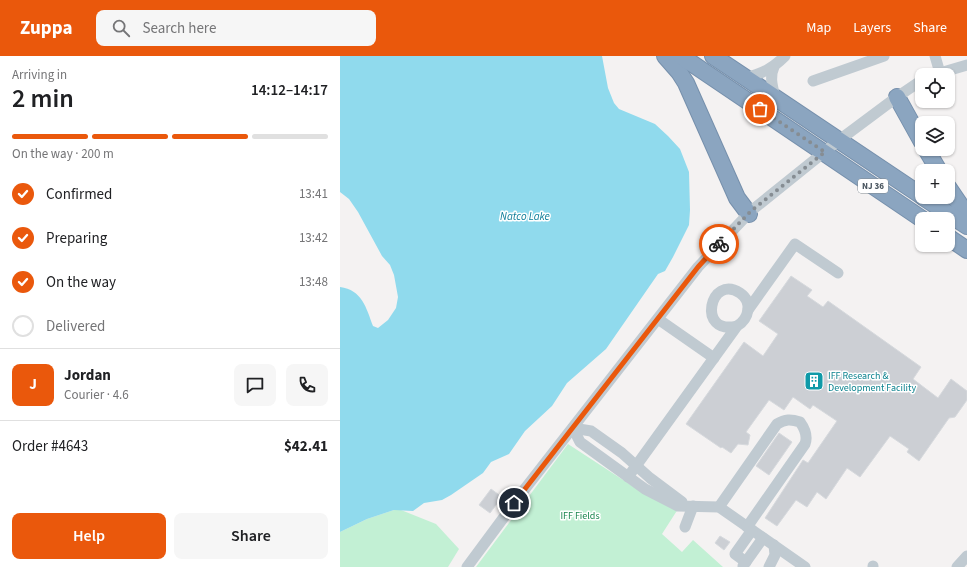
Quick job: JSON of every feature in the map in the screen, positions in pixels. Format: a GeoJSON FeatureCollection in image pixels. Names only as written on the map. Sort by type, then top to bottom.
{"type":"FeatureCollection","features":[{"type":"Feature","properties":{"kind":"highway"},"geometry":{"type":"LineString","coordinates":[[666,56],[686,83],[737,198],[748,214]]}},
{"type":"Feature","properties":{"kind":"highway","name":"NJ 36"},"geometry":{"type":"LineString","coordinates":[[681,56],[915,214]]}},
{"type":"Feature","properties":{"kind":"highway","name":"NJ 36"},"geometry":{"type":"LineString","coordinates":[[713,56],[915,192]]}},
{"type":"Feature","properties":{"kind":"highway"},"geometry":{"type":"LineString","coordinates":[[896,97],[915,130]]}},
{"type":"Feature","properties":{"kind":"highway"},"geometry":{"type":"LineString","coordinates":[[955,197],[967,215]]}},
{"type":"Feature","properties":{"kind":"highway","name":"NJ 36"},"geometry":{"type":"LineString","coordinates":[[933,204],[967,226]]}},
{"type":"Feature","properties":{"kind":"highway"},"geometry":{"type":"LineString","coordinates":[[955,242],[967,250]]}},
{"type":"Feature","properties":{"kind":"street"},"geometry":{"type":"LineString","coordinates":[[745,78],[763,73],[774,67],[785,56]]}},
{"type":"Feature","properties":{"kind":"street"},"geometry":{"type":"LineString","coordinates":[[813,81],[884,56]]}},
{"type":"Feature","properties":{"kind":"street"},"geometry":{"type":"LineString","coordinates":[[935,56],[936,68]]}},
{"type":"Feature","properties":{"kind":"street"},"geometry":{"type":"LineString","coordinates":[[955,69],[967,65]]}},
{"type":"Feature","properties":{"kind":"street"},"geometry":{"type":"LineString","coordinates":[[774,67],[772,70],[772,81],[775,98]]}},
{"type":"Feature","properties":{"kind":"street"},"geometry":{"type":"LineString","coordinates":[[467,567],[698,267],[748,214],[838,141],[896,97],[915,85]]}},
{"type":"Feature","properties":{"kind":"street"},"geometry":{"type":"LineString","coordinates":[[628,477],[737,326],[746,318],[748,310],[795,244],[838,273]]}},
{"type":"Feature","properties":{"kind":"street"},"geometry":{"type":"LineString","coordinates":[[737,326],[725,327],[715,320],[711,308],[715,297],[726,290],[738,292],[746,301],[748,310]]}},
{"type":"Feature","properties":{"kind":"street"},"geometry":{"type":"LineString","coordinates":[[658,319],[714,358]]}},
{"type":"Feature","properties":{"kind":"street"},"geometry":{"type":"LineString","coordinates":[[719,507],[777,424],[783,420],[789,419],[800,422],[806,432],[807,438],[805,444],[749,528],[735,554],[744,564],[763,538]]}},
{"type":"Feature","properties":{"kind":"street"},"geometry":{"type":"LineString","coordinates":[[573,428],[591,431],[622,453],[650,478],[689,506]]}},
{"type":"Feature","properties":{"kind":"street"},"geometry":{"type":"LineString","coordinates":[[573,428],[580,442],[645,489],[678,506],[719,507],[805,567]]}},
{"type":"Feature","properties":{"kind":"street"},"geometry":{"type":"LineString","coordinates":[[688,526],[689,506]]}},
{"type":"Feature","properties":{"kind":"street"},"geometry":{"type":"LineString","coordinates":[[769,567],[775,555],[774,545]]}},
{"type":"Feature","properties":{"kind":"street"},"geometry":{"type":"LineString","coordinates":[[957,567],[967,556]]}},
{"type":"Feature","properties":{"kind":"green space","name":"IFF Fields"},"geometry":{"type":"Polygon","coordinates":[[[568,444],[640,491],[678,509],[662,534],[682,552],[693,540],[723,567],[476,567],[568,444]]]}},
{"type":"Feature","properties":{"kind":"green space"},"geometry":{"type":"Polygon","coordinates":[[[394,510],[401,510],[436,524],[459,549],[448,567],[340,567],[340,532],[367,519],[394,510]]]}},
{"type":"Feature","properties":{"kind":"water","name":"Natco Lake"},"geometry":{"type":"Polygon","coordinates":[[[340,56],[602,56],[608,88],[614,103],[619,109],[655,124],[680,149],[689,172],[690,210],[689,225],[665,271],[658,274],[606,349],[567,383],[552,406],[525,431],[509,454],[491,462],[483,473],[442,500],[424,503],[413,511],[394,510],[367,519],[340,532],[340,287],[353,292],[362,300],[373,326],[378,328],[388,320],[396,308],[398,297],[394,275],[390,265],[382,256],[358,212],[349,199],[340,192],[340,56]]]}},
{"type":"Feature","properties":{"kind":"building","name":"IFF Research & Development Facility"},"geometry":{"type":"Polygon","coordinates":[[[791,276],[812,290],[807,296],[823,307],[828,301],[921,367],[913,379],[938,398],[951,379],[967,391],[967,400],[955,417],[949,418],[919,461],[907,452],[909,449],[890,436],[860,477],[847,468],[826,499],[817,492],[807,507],[796,500],[777,526],[765,518],[803,460],[808,463],[837,421],[813,405],[810,409],[793,397],[784,410],[769,400],[746,432],[750,435],[748,445],[738,444],[731,453],[722,447],[721,448],[686,424],[744,342],[763,356],[778,334],[759,321],[791,276]]]}},
{"type":"Feature","properties":{"kind":"building"},"geometry":{"type":"Polygon","coordinates":[[[779,433],[792,442],[769,475],[756,466],[779,433]]]}},
{"type":"Feature","properties":{"kind":"building"},"geometry":{"type":"Polygon","coordinates":[[[491,489],[502,497],[490,513],[479,505],[491,489]]]}},
{"type":"Feature","properties":{"kind":"building"},"geometry":{"type":"Polygon","coordinates":[[[720,536],[730,542],[724,550],[715,543],[720,536]]]}},
{"type":"Feature","properties":{"kind":"way so far"},"geometry":{"type":"LineString","coordinates":[[719,244],[751,211],[825,152],[760,109]]}},
{"type":"Feature","properties":{"kind":"place","name":"IFF Research & Development Facility"},"geometry":{"type":"Point","coordinates":[814,381]}},
{"type":"Feature","properties":{"kind":"route"},"geometry":{"type":"LineString","coordinates":[[514,503],[698,267],[719,244]]}}]}
